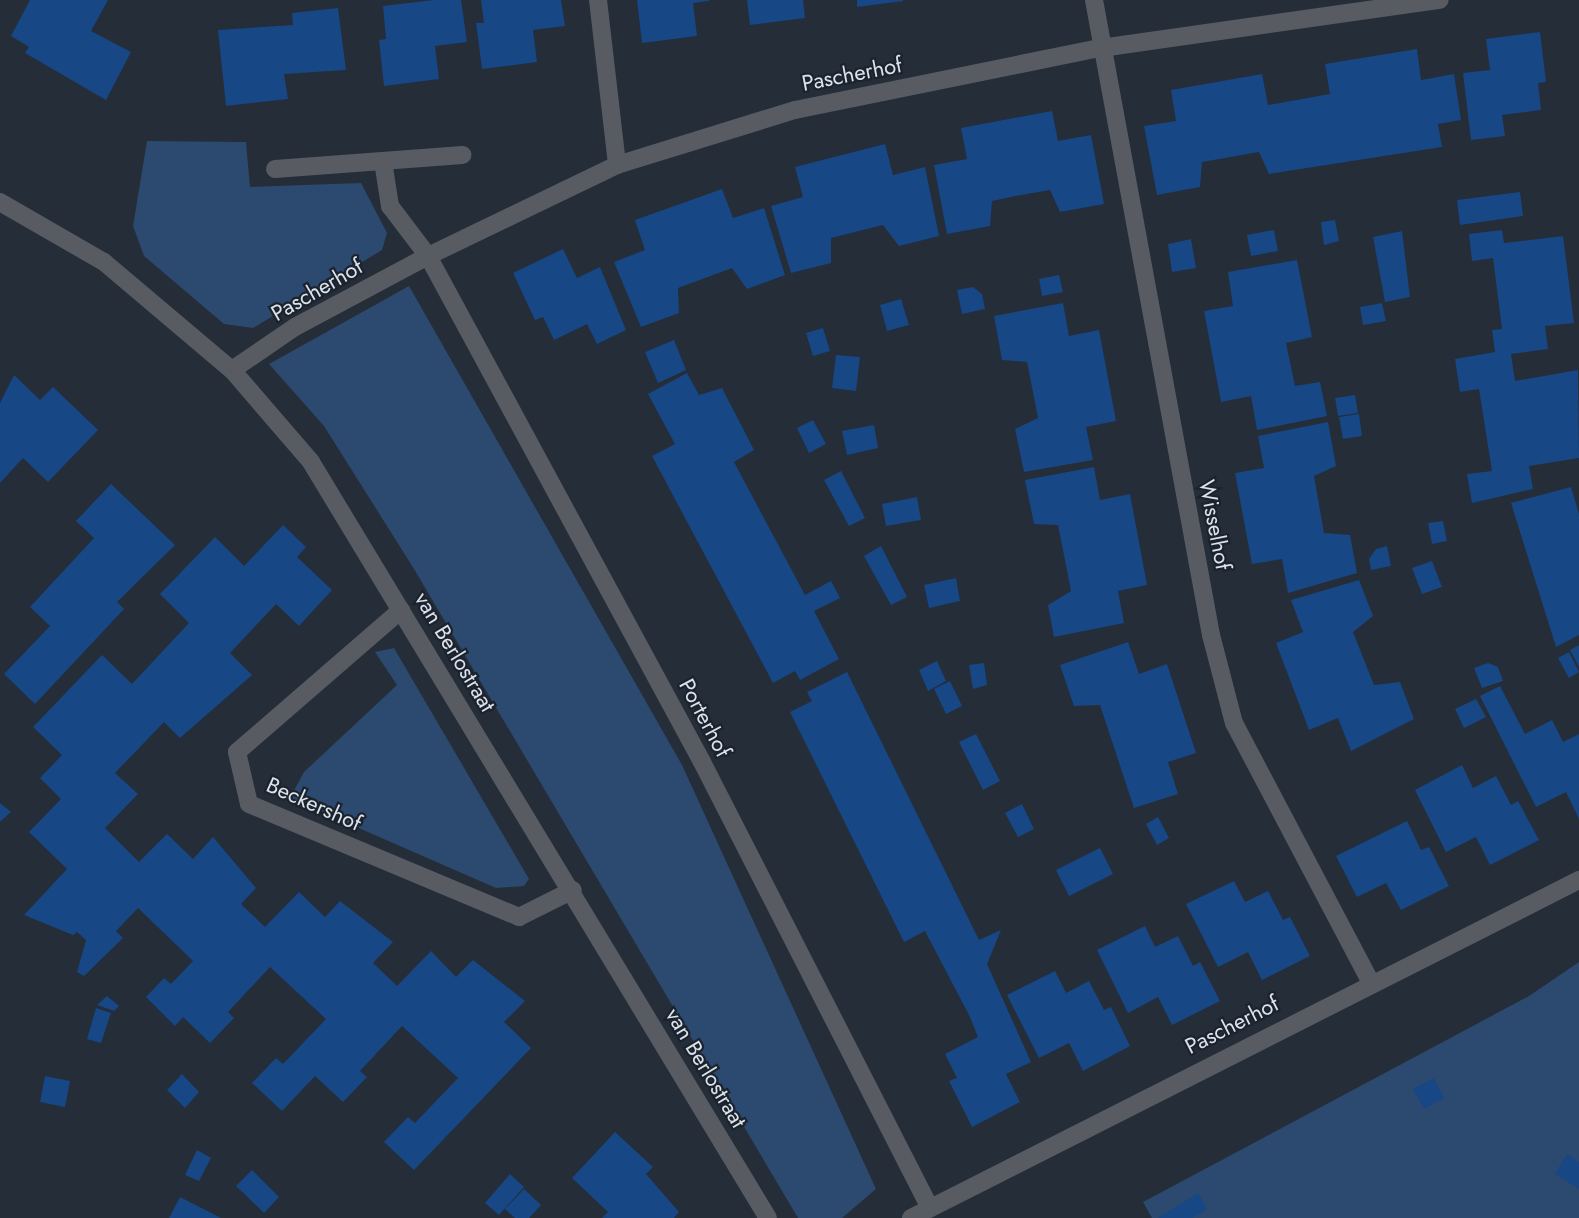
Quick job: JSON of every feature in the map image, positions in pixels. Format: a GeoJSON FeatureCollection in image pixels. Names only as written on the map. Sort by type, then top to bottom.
{"type":"FeatureCollection","features":[{"type":"Feature","properties":{"kind":"street"},"geometry":{"type":"LineString","coordinates":[[598,0],[617,165]]}},
{"type":"Feature","properties":{"kind":"street"},"geometry":{"type":"LineString","coordinates":[[1095,0],[1101,48]]}},
{"type":"Feature","properties":{"kind":"street","name":"Pascherhof"},"geometry":{"type":"LineString","coordinates":[[232,370],[295,327],[428,255],[617,165],[795,110],[1101,48],[1440,0]]}},
{"type":"Feature","properties":{"kind":"street","name":"Wisselhof"},"geometry":{"type":"LineString","coordinates":[[1101,48],[1211,635],[1234,723],[1370,981]]}},
{"type":"Feature","properties":{"kind":"street"},"geometry":{"type":"LineString","coordinates":[[275,169],[462,155]]}},
{"type":"Feature","properties":{"kind":"street"},"geometry":{"type":"LineString","coordinates":[[383,161],[390,206],[428,255]]}},
{"type":"Feature","properties":{"kind":"street","name":"van Berlostraat"},"geometry":{"type":"LineString","coordinates":[[0,202],[104,262],[232,370],[311,462],[573,890],[768,1218]]}},
{"type":"Feature","properties":{"kind":"street","name":"Porterhof"},"geometry":{"type":"LineString","coordinates":[[428,255],[702,762],[930,1208]]}},
{"type":"Feature","properties":{"kind":"street","name":"Beckershof"},"geometry":{"type":"LineString","coordinates":[[401,609],[237,752],[249,804],[519,917],[573,890]]}},
{"type":"Feature","properties":{"kind":"street","name":"Pascherhof"},"geometry":{"type":"LineString","coordinates":[[910,1218],[1370,981],[1579,880]]}},
{"type":"Feature","properties":{"kind":"shaded area"},"geometry":{"type":"Polygon","coordinates":[[[147,141],[246,142],[250,187],[361,183],[387,233],[382,250],[253,328],[224,324],[144,256],[133,226],[147,141]]]}},
{"type":"Feature","properties":{"kind":"shaded area"},"geometry":{"type":"Polygon","coordinates":[[[409,286],[682,765],[876,1189],[842,1218],[798,1218],[414,569],[324,426],[269,364],[409,286]]]}},
{"type":"Feature","properties":{"kind":"shaded area"},"geometry":{"type":"Polygon","coordinates":[[[394,648],[529,879],[524,886],[496,888],[290,798],[304,772],[397,685],[375,652],[394,648]]]}},
{"type":"Feature","properties":{"kind":"shaded area"},"geometry":{"type":"Polygon","coordinates":[[[1579,962],[1579,1218],[1152,1218],[1143,1202],[1529,996],[1579,962]]]}},
{"type":"Feature","properties":{"kind":"building"},"geometry":{"type":"Polygon","coordinates":[[[30,0],[108,0],[91,31],[131,52],[106,100],[25,53],[29,47],[11,36],[30,0]]]}},
{"type":"Feature","properties":{"kind":"building"},"geometry":{"type":"Polygon","coordinates":[[[434,0],[461,0],[467,42],[435,46],[439,79],[384,86],[379,40],[386,39],[383,6],[434,0]]]}},
{"type":"Feature","properties":{"kind":"building"},"geometry":{"type":"Polygon","coordinates":[[[481,0],[561,0],[565,26],[533,30],[537,62],[482,69],[476,23],[484,23],[481,0]]]}},
{"type":"Feature","properties":{"kind":"building"},"geometry":{"type":"Polygon","coordinates":[[[637,0],[709,1],[693,3],[697,36],[642,43],[637,0]]]}},
{"type":"Feature","properties":{"kind":"building"},"geometry":{"type":"Polygon","coordinates":[[[747,0],[803,0],[805,18],[750,25],[747,0]]]}},
{"type":"Feature","properties":{"kind":"building"},"geometry":{"type":"Polygon","coordinates":[[[857,0],[903,0],[903,1],[857,7],[857,0]]]}},
{"type":"Feature","properties":{"kind":"building"},"geometry":{"type":"Polygon","coordinates":[[[338,8],[346,70],[284,74],[288,99],[226,106],[218,30],[293,25],[292,13],[338,8]]]}},
{"type":"Feature","properties":{"kind":"building"},"geometry":{"type":"Polygon","coordinates":[[[1540,32],[1546,82],[1538,83],[1541,110],[1502,115],[1505,136],[1471,140],[1463,73],[1490,70],[1486,39],[1540,32]]]}},
{"type":"Feature","properties":{"kind":"building"},"geometry":{"type":"Polygon","coordinates":[[[1417,49],[1421,80],[1454,74],[1461,120],[1438,124],[1442,147],[1269,174],[1259,152],[1202,162],[1200,187],[1157,195],[1144,126],[1176,121],[1171,90],[1262,74],[1268,105],[1330,94],[1325,64],[1417,49]]]}},
{"type":"Feature","properties":{"kind":"building"},"geometry":{"type":"Polygon","coordinates":[[[1052,111],[1058,141],[1091,135],[1104,204],[1060,212],[1050,190],[1021,195],[992,201],[990,226],[947,234],[934,165],[967,159],[961,128],[1052,111]]]}},
{"type":"Feature","properties":{"kind":"building"},"geometry":{"type":"Polygon","coordinates":[[[885,144],[893,175],[925,167],[939,236],[899,246],[883,225],[831,238],[831,263],[791,273],[771,206],[803,197],[795,167],[885,144]]]}},
{"type":"Feature","properties":{"kind":"building"},"geometry":{"type":"Polygon","coordinates":[[[722,189],[733,218],[764,208],[785,275],[747,289],[732,268],[678,288],[679,313],[641,327],[614,262],[645,250],[635,220],[722,189]]]}},
{"type":"Feature","properties":{"kind":"building"},"geometry":{"type":"Polygon","coordinates":[[[1520,192],[1523,216],[1460,225],[1457,200],[1520,192]]]}},
{"type":"Feature","properties":{"kind":"building"},"geometry":{"type":"Polygon","coordinates":[[[1335,220],[1339,241],[1324,245],[1321,222],[1335,220]]]}},
{"type":"Feature","properties":{"kind":"building"},"geometry":{"type":"Polygon","coordinates":[[[1274,230],[1278,251],[1251,256],[1247,235],[1274,230]]]}},
{"type":"Feature","properties":{"kind":"building"},"geometry":{"type":"Polygon","coordinates":[[[1502,230],[1504,243],[1563,236],[1574,323],[1545,326],[1548,349],[1511,354],[1515,381],[1578,370],[1579,458],[1529,466],[1533,489],[1472,503],[1467,474],[1492,471],[1479,389],[1460,392],[1455,359],[1495,352],[1492,330],[1502,329],[1493,258],[1472,261],[1469,234],[1502,230]]]}},
{"type":"Feature","properties":{"kind":"building"},"geometry":{"type":"Polygon","coordinates":[[[1402,231],[1410,297],[1385,302],[1373,237],[1402,231]]]}},
{"type":"Feature","properties":{"kind":"building"},"geometry":{"type":"Polygon","coordinates":[[[1191,239],[1196,268],[1172,272],[1168,244],[1191,239]]]}},
{"type":"Feature","properties":{"kind":"building"},"geometry":{"type":"Polygon","coordinates":[[[563,249],[577,278],[600,267],[626,330],[597,344],[587,324],[554,340],[543,317],[535,320],[513,273],[563,249]]]}},
{"type":"Feature","properties":{"kind":"building"},"geometry":{"type":"Polygon","coordinates":[[[1297,260],[1312,337],[1286,343],[1295,386],[1320,382],[1327,416],[1257,430],[1251,396],[1221,402],[1204,311],[1233,306],[1228,272],[1297,260]]]}},
{"type":"Feature","properties":{"kind":"building"},"geometry":{"type":"Polygon","coordinates":[[[1059,275],[1063,292],[1042,296],[1039,279],[1059,275]]]}},
{"type":"Feature","properties":{"kind":"building"},"geometry":{"type":"Polygon","coordinates":[[[973,287],[982,294],[985,309],[962,314],[957,290],[973,287]]]}},
{"type":"Feature","properties":{"kind":"building"},"geometry":{"type":"Polygon","coordinates":[[[901,299],[909,325],[887,331],[880,305],[901,299]]]}},
{"type":"Feature","properties":{"kind":"building"},"geometry":{"type":"Polygon","coordinates":[[[1063,303],[1069,336],[1099,330],[1116,421],[1086,427],[1093,460],[1024,472],[1015,429],[1038,418],[1027,362],[1002,360],[994,316],[1063,303]]]}},
{"type":"Feature","properties":{"kind":"building"},"geometry":{"type":"Polygon","coordinates":[[[1382,303],[1386,321],[1363,325],[1360,307],[1382,303]]]}},
{"type":"Feature","properties":{"kind":"building"},"geometry":{"type":"Polygon","coordinates":[[[823,328],[830,351],[813,356],[806,333],[823,328]]]}},
{"type":"Feature","properties":{"kind":"building"},"geometry":{"type":"Polygon","coordinates":[[[674,340],[686,370],[658,383],[645,352],[674,340]]]}},
{"type":"Feature","properties":{"kind":"building"},"geometry":{"type":"Polygon","coordinates":[[[836,355],[860,357],[856,391],[832,388],[836,355]]]}},
{"type":"Feature","properties":{"kind":"building"},"geometry":{"type":"Polygon","coordinates":[[[687,373],[699,395],[722,388],[754,450],[734,462],[805,595],[831,581],[840,598],[814,611],[839,659],[800,680],[795,671],[773,683],[652,456],[675,444],[648,394],[687,373]]]}},
{"type":"Feature","properties":{"kind":"building"},"geometry":{"type":"Polygon","coordinates":[[[14,375],[40,400],[53,387],[98,430],[48,482],[23,458],[0,483],[0,403],[14,375]]]}},
{"type":"Feature","properties":{"kind":"building"},"geometry":{"type":"Polygon","coordinates":[[[1355,395],[1358,413],[1338,416],[1335,398],[1355,395]]]}},
{"type":"Feature","properties":{"kind":"building"},"geometry":{"type":"Polygon","coordinates":[[[1359,414],[1362,436],[1343,439],[1339,417],[1359,414]]]}},
{"type":"Feature","properties":{"kind":"building"},"geometry":{"type":"Polygon","coordinates":[[[813,420],[826,444],[809,453],[797,428],[813,420]]]}},
{"type":"Feature","properties":{"kind":"building"},"geometry":{"type":"Polygon","coordinates":[[[1328,422],[1336,466],[1314,476],[1324,533],[1350,535],[1357,573],[1288,593],[1282,559],[1252,564],[1235,473],[1264,468],[1258,436],[1328,422]]]}},
{"type":"Feature","properties":{"kind":"building"},"geometry":{"type":"Polygon","coordinates":[[[874,425],[878,448],[847,455],[842,431],[874,425]]]}},
{"type":"Feature","properties":{"kind":"building"},"geometry":{"type":"Polygon","coordinates":[[[1094,467],[1100,500],[1130,494],[1147,585],[1118,591],[1124,623],[1054,637],[1048,605],[1071,591],[1058,525],[1034,524],[1025,480],[1094,467]]]}},
{"type":"Feature","properties":{"kind":"building"},"geometry":{"type":"Polygon","coordinates":[[[841,471],[865,518],[849,526],[824,480],[841,471]]]}},
{"type":"Feature","properties":{"kind":"building"},"geometry":{"type":"Polygon","coordinates":[[[111,484],[175,545],[117,602],[124,609],[35,704],[4,674],[50,626],[30,607],[94,538],[76,521],[111,484]]]}},
{"type":"Feature","properties":{"kind":"building"},"geometry":{"type":"Polygon","coordinates":[[[1571,487],[1579,514],[1579,635],[1556,647],[1511,503],[1571,487]]]}},
{"type":"Feature","properties":{"kind":"building"},"geometry":{"type":"Polygon","coordinates":[[[917,497],[921,520],[886,526],[882,504],[917,497]]]}},
{"type":"Feature","properties":{"kind":"building"},"geometry":{"type":"Polygon","coordinates":[[[1443,521],[1447,541],[1432,544],[1428,523],[1443,521]]]}},
{"type":"Feature","properties":{"kind":"building"},"geometry":{"type":"Polygon","coordinates":[[[283,525],[306,547],[297,557],[332,590],[299,626],[276,604],[230,653],[252,675],[180,738],[164,722],[115,773],[138,794],[105,828],[139,862],[167,834],[193,859],[213,837],[256,888],[241,904],[265,927],[299,892],[325,917],[340,901],[393,942],[373,963],[397,986],[431,951],[456,977],[473,960],[525,1001],[504,1022],[531,1048],[414,1170],[384,1142],[408,1117],[415,1123],[458,1078],[402,1026],[360,1071],[367,1077],[343,1102],[315,1076],[282,1111],[252,1083],[276,1058],[283,1064],[326,1019],[270,967],[228,1012],[234,1018],[210,1043],[183,1017],[175,1026],[146,997],[164,978],[171,984],[193,961],[138,908],[116,931],[123,938],[84,976],[77,972],[86,940],[77,932],[73,935],[24,915],[67,869],[29,832],[61,799],[40,778],[62,755],[33,727],[102,655],[132,684],[189,623],[160,594],[215,537],[244,566],[283,525]]]}},
{"type":"Feature","properties":{"kind":"building"},"geometry":{"type":"Polygon","coordinates":[[[881,546],[907,597],[891,605],[864,556],[881,546]]]}},
{"type":"Feature","properties":{"kind":"building"},"geometry":{"type":"Polygon","coordinates":[[[1387,546],[1391,566],[1371,570],[1369,559],[1376,549],[1387,546]]]}},
{"type":"Feature","properties":{"kind":"building"},"geometry":{"type":"Polygon","coordinates":[[[1432,561],[1442,587],[1422,594],[1412,568],[1432,561]]]}},
{"type":"Feature","properties":{"kind":"building"},"geometry":{"type":"Polygon","coordinates":[[[956,578],[960,601],[929,608],[924,585],[956,578]]]}},
{"type":"Feature","properties":{"kind":"building"},"geometry":{"type":"Polygon","coordinates":[[[1359,580],[1373,616],[1353,632],[1374,685],[1400,682],[1414,719],[1351,751],[1338,718],[1309,730],[1276,643],[1303,632],[1291,600],[1359,580]]]}},
{"type":"Feature","properties":{"kind":"building"},"geometry":{"type":"Polygon","coordinates":[[[1128,642],[1139,674],[1167,664],[1196,753],[1168,762],[1178,794],[1134,808],[1100,705],[1074,706],[1060,665],[1128,642]]]}},
{"type":"Feature","properties":{"kind":"building"},"geometry":{"type":"Polygon","coordinates":[[[1579,645],[1579,667],[1570,650],[1579,645]]]}},
{"type":"Feature","properties":{"kind":"building"},"geometry":{"type":"Polygon","coordinates":[[[1569,652],[1579,672],[1569,678],[1558,658],[1569,652]]]}},
{"type":"Feature","properties":{"kind":"building"},"geometry":{"type":"Polygon","coordinates":[[[937,661],[946,681],[928,691],[919,670],[937,661]]]}},
{"type":"Feature","properties":{"kind":"building"},"geometry":{"type":"Polygon","coordinates":[[[984,663],[987,685],[973,689],[969,665],[984,663]]]}},
{"type":"Feature","properties":{"kind":"building"},"geometry":{"type":"Polygon","coordinates":[[[1488,663],[1498,667],[1503,681],[1482,688],[1474,668],[1488,663]]]}},
{"type":"Feature","properties":{"kind":"building"},"geometry":{"type":"Polygon","coordinates":[[[847,672],[979,940],[1001,930],[987,964],[1031,1062],[1006,1074],[1020,1102],[972,1127],[949,1081],[957,1078],[945,1054],[978,1037],[970,1017],[925,931],[904,942],[790,712],[812,701],[807,692],[847,672]]]}},
{"type":"Feature","properties":{"kind":"building"},"geometry":{"type":"Polygon","coordinates":[[[950,681],[962,706],[946,714],[934,689],[950,681]]]}},
{"type":"Feature","properties":{"kind":"building"},"geometry":{"type":"Polygon","coordinates":[[[1500,686],[1525,734],[1552,720],[1563,742],[1579,734],[1579,819],[1566,792],[1536,807],[1480,696],[1500,686]]]}},
{"type":"Feature","properties":{"kind":"building"},"geometry":{"type":"Polygon","coordinates":[[[1476,699],[1486,717],[1464,728],[1455,709],[1476,699]]]}},
{"type":"Feature","properties":{"kind":"building"},"geometry":{"type":"Polygon","coordinates":[[[976,734],[1000,781],[983,790],[959,742],[976,734]]]}},
{"type":"Feature","properties":{"kind":"building"},"geometry":{"type":"Polygon","coordinates":[[[1462,765],[1473,788],[1496,776],[1511,805],[1518,801],[1539,840],[1490,865],[1476,837],[1446,852],[1415,790],[1462,765]]]}},
{"type":"Feature","properties":{"kind":"building"},"geometry":{"type":"Polygon","coordinates":[[[0,803],[11,812],[1,821],[0,821],[0,803]]]}},
{"type":"Feature","properties":{"kind":"building"},"geometry":{"type":"Polygon","coordinates":[[[1022,804],[1034,829],[1018,837],[1005,813],[1022,804]]]}},
{"type":"Feature","properties":{"kind":"building"},"geometry":{"type":"Polygon","coordinates":[[[1158,817],[1169,838],[1157,845],[1146,824],[1158,817]]]}},
{"type":"Feature","properties":{"kind":"building"},"geometry":{"type":"Polygon","coordinates":[[[1407,821],[1421,850],[1429,847],[1449,886],[1401,910],[1386,883],[1357,897],[1336,856],[1407,821]]]}},
{"type":"Feature","properties":{"kind":"building"},"geometry":{"type":"Polygon","coordinates":[[[1100,848],[1113,874],[1069,896],[1056,870],[1100,848]]]}},
{"type":"Feature","properties":{"kind":"building"},"geometry":{"type":"Polygon","coordinates":[[[1234,881],[1245,902],[1268,891],[1283,920],[1290,917],[1310,956],[1262,980],[1248,952],[1218,967],[1186,904],[1234,881]]]}},
{"type":"Feature","properties":{"kind":"building"},"geometry":{"type":"Polygon","coordinates":[[[1145,926],[1155,947],[1178,936],[1193,966],[1200,962],[1220,1001],[1172,1025],[1158,997],[1128,1013],[1097,950],[1145,926]]]}},
{"type":"Feature","properties":{"kind":"building"},"geometry":{"type":"Polygon","coordinates":[[[1055,971],[1066,993],[1089,981],[1104,1010],[1111,1007],[1130,1046],[1083,1071],[1069,1043],[1039,1058],[1007,995],[1055,971]]]}},
{"type":"Feature","properties":{"kind":"building"},"geometry":{"type":"Polygon","coordinates":[[[107,996],[119,1006],[114,1011],[97,1005],[107,996]]]}},
{"type":"Feature","properties":{"kind":"building"},"geometry":{"type":"Polygon","coordinates":[[[96,1008],[111,1013],[101,1043],[87,1039],[96,1008]]]}},
{"type":"Feature","properties":{"kind":"building"},"geometry":{"type":"Polygon","coordinates":[[[182,1074],[199,1092],[185,1108],[167,1090],[182,1074]]]}},
{"type":"Feature","properties":{"kind":"building"},"geometry":{"type":"Polygon","coordinates":[[[45,1076],[70,1081],[65,1107],[40,1102],[45,1076]]]}},
{"type":"Feature","properties":{"kind":"building"},"geometry":{"type":"Polygon","coordinates":[[[1434,1078],[1444,1098],[1424,1109],[1413,1089],[1434,1078]]]}},
{"type":"Feature","properties":{"kind":"building"},"geometry":{"type":"Polygon","coordinates":[[[615,1132],[653,1167],[646,1174],[679,1212],[674,1218],[602,1218],[608,1212],[572,1178],[615,1132]]]}},
{"type":"Feature","properties":{"kind":"building"},"geometry":{"type":"Polygon","coordinates":[[[197,1150],[211,1158],[199,1181],[185,1175],[197,1150]]]}},
{"type":"Feature","properties":{"kind":"building"},"geometry":{"type":"Polygon","coordinates":[[[1567,1154],[1579,1162],[1579,1189],[1555,1174],[1567,1154]]]}},
{"type":"Feature","properties":{"kind":"building"},"geometry":{"type":"Polygon","coordinates":[[[252,1170],[279,1197],[264,1213],[236,1186],[252,1170]]]}},
{"type":"Feature","properties":{"kind":"building"},"geometry":{"type":"Polygon","coordinates":[[[510,1174],[524,1187],[499,1215],[485,1203],[510,1174]]]}},
{"type":"Feature","properties":{"kind":"building"},"geometry":{"type":"Polygon","coordinates":[[[524,1189],[541,1205],[529,1218],[515,1218],[505,1209],[524,1189]]]}},
{"type":"Feature","properties":{"kind":"building"},"geometry":{"type":"Polygon","coordinates":[[[1198,1193],[1207,1209],[1192,1218],[1158,1218],[1198,1193]]]}},
{"type":"Feature","properties":{"kind":"building"},"geometry":{"type":"Polygon","coordinates":[[[180,1197],[221,1218],[169,1218],[180,1197]]]}}]}
